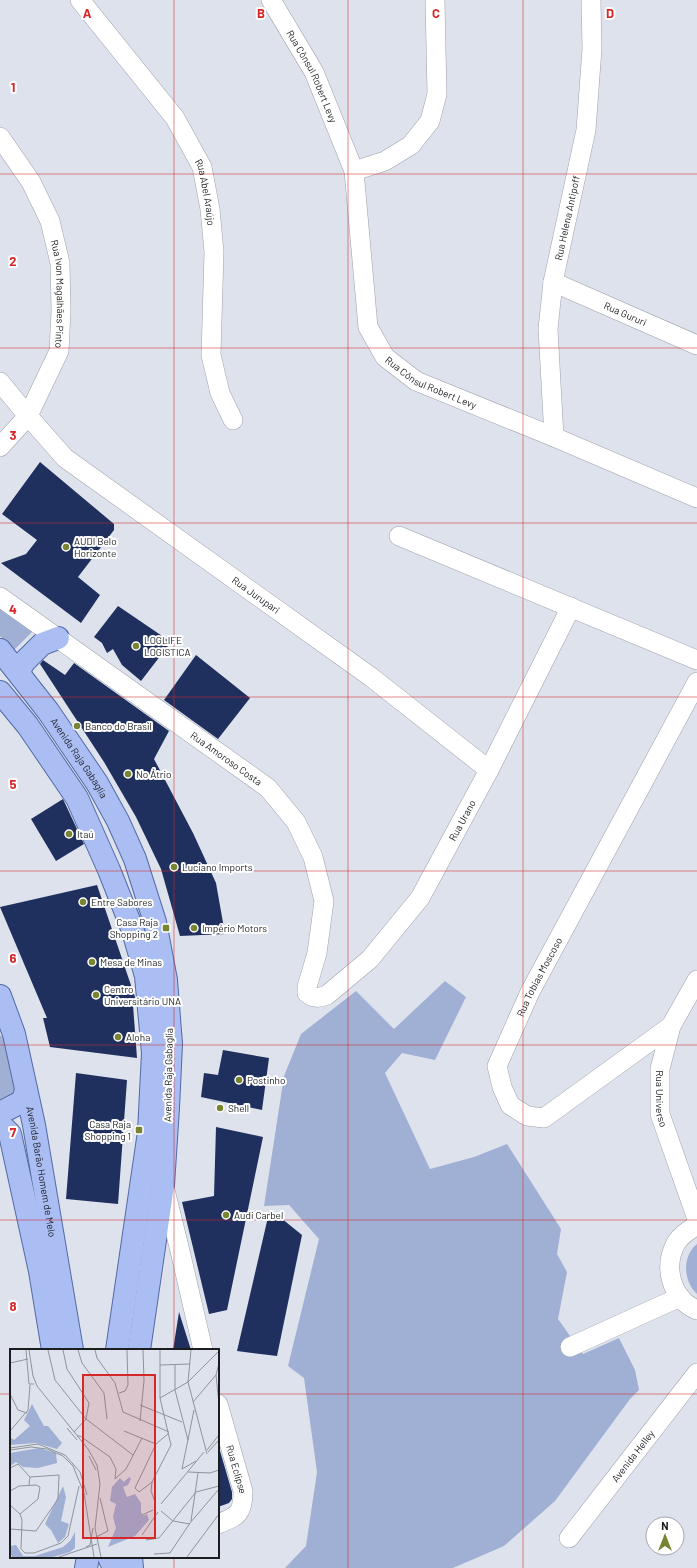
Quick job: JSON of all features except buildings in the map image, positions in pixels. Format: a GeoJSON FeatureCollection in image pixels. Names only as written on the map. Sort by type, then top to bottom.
{"type":"FeatureCollection","features":[{"type":"Feature","properties":{"kind":"main road"},"geometry":{"type":"LineString","coordinates":[[18,672],[24,662],[42,644],[58,638]]}},
{"type":"Feature","properties":{"kind":"main road","name":"Avenida Raja Gabaglia"},"geometry":{"type":"LineString","coordinates":[[0,650],[48,711],[97,783],[118,821],[134,859],[155,922],[166,980],[171,1044],[163,1185],[139,1349]]}},
{"type":"Feature","properties":{"kind":"main road","name":"Avenida Raja Gabaglia"},"geometry":{"type":"LineString","coordinates":[[0,692],[28,726],[77,798],[109,870],[132,928],[146,976],[154,1053],[149,1132],[117,1349]]}},
{"type":"Feature","properties":{"kind":"main road","name":"Avenida Barão Homem de Melo"},"geometry":{"type":"LineString","coordinates":[[0,996],[7,1032],[26,1090],[37,1142],[72,1349]]}},
{"type":"Feature","properties":{"kind":"main road"},"geometry":{"type":"LineString","coordinates":[[0,1113],[23,1101],[26,1090]]}},
{"type":"Feature","properties":{"kind":"main road","name":"Avenida Barão Homem de Melo"},"geometry":{"type":"LineString","coordinates":[[0,1124],[10,1134],[40,1271],[53,1349]]}},
{"type":"Feature","properties":{"kind":"main road"},"geometry":{"type":"LineString","coordinates":[[74,1558],[76,1568]]}},
{"type":"Feature","properties":{"kind":"main road"},"geometry":{"type":"LineString","coordinates":[[86,1568],[88,1558]]}},
{"type":"Feature","properties":{"kind":"street","name":"Rua Abel Araújo"},"geometry":{"type":"LineString","coordinates":[[80,0],[175,118],[202,167],[210,209],[214,252],[211,355],[220,393],[233,420]]}},
{"type":"Feature","properties":{"kind":"street","name":"Rua Cônsul Robert Levy"},"geometry":{"type":"LineString","coordinates":[[271,0],[314,72],[354,171],[368,327],[385,357],[416,381],[554,437],[697,498]]}},
{"type":"Feature","properties":{"kind":"street"},"geometry":{"type":"LineString","coordinates":[[354,171],[385,161],[411,145],[430,121],[437,94],[435,0]]}},
{"type":"Feature","properties":{"kind":"street","name":"Rua Helena Antipoff"},"geometry":{"type":"LineString","coordinates":[[554,437],[548,329],[553,282],[586,130],[592,49],[591,0]]}},
{"type":"Feature","properties":{"kind":"street","name":"Rua Ivon Magalhães Pinto"},"geometry":{"type":"LineString","coordinates":[[0,137],[31,182],[50,221],[60,263],[61,310],[59,351],[28,416],[0,447]]}},
{"type":"Feature","properties":{"kind":"street","name":"Rua Gururi"},"geometry":{"type":"LineString","coordinates":[[553,282],[697,344]]}},
{"type":"Feature","properties":{"kind":"street","name":"Rua Jurupari"},"geometry":{"type":"LineString","coordinates":[[0,382],[65,458],[371,677],[488,770]]}},
{"type":"Feature","properties":{"kind":"street"},"geometry":{"type":"LineString","coordinates":[[399,536],[697,660]]}},
{"type":"Feature","properties":{"kind":"street","name":"Rua Amoroso Costa"},"geometry":{"type":"LineString","coordinates":[[0,596],[268,788],[296,822],[313,857],[324,901],[317,953],[307,987],[307,993],[311,997]]}},
{"type":"Feature","properties":{"kind":"street","name":"Rua Urano"},"geometry":{"type":"LineString","coordinates":[[311,997],[319,998],[327,995],[370,960],[420,898],[488,770],[570,607]]}},
{"type":"Feature","properties":{"kind":"street","name":"Rua Tobias Moscoso"},"geometry":{"type":"LineString","coordinates":[[671,1026],[544,1118],[527,1116],[510,1105],[502,1087],[497,1066],[530,992],[697,682]]}},
{"type":"Feature","properties":{"kind":"street","name":"Rua Universo"},"geometry":{"type":"LineString","coordinates":[[697,980],[671,1026],[660,1069],[660,1114],[697,1219]]}},
{"type":"Feature","properties":{"kind":"street"},"geometry":{"type":"LineString","coordinates":[[163,1185],[203,1349]]}},
{"type":"Feature","properties":{"kind":"street"},"geometry":{"type":"LineString","coordinates":[[697,1225],[686,1231],[676,1242],[671,1256],[669,1270],[672,1284],[680,1297],[692,1308],[697,1310]]}},
{"type":"Feature","properties":{"kind":"street"},"geometry":{"type":"LineString","coordinates":[[154,1252],[164,1246],[171,1246],[180,1251]]}},
{"type":"Feature","properties":{"kind":"street"},"geometry":{"type":"LineString","coordinates":[[570,1347],[680,1297]]}},
{"type":"Feature","properties":{"kind":"street","name":"Avenida Helley"},"geometry":{"type":"LineString","coordinates":[[569,1538],[697,1373]]}},
{"type":"Feature","properties":{"kind":"street","name":"Rua Eclipse"},"geometry":{"type":"LineString","coordinates":[[219,1407],[243,1491],[243,1500],[236,1517],[219,1524]]}},
{"type":"Feature","properties":{"kind":"shaded area"},"geometry":{"type":"Polygon","coordinates":[[[0,605],[34,630],[13,651],[0,636],[0,605]]]}},
{"type":"Feature","properties":{"kind":"shaded area"},"geometry":{"type":"Polygon","coordinates":[[[445,981],[466,997],[435,1060],[402,1053],[385,1073],[430,1169],[474,1157],[507,1144],[561,1229],[557,1254],[567,1272],[558,1319],[583,1354],[619,1338],[635,1370],[639,1390],[630,1399],[555,1501],[504,1546],[453,1568],[285,1568],[306,1546],[317,1472],[304,1378],[288,1366],[319,1239],[289,1205],[264,1206],[284,1076],[301,1034],[356,991],[394,1029],[445,981]]]}},
{"type":"Feature","properties":{"kind":"shaded area"},"geometry":{"type":"Polygon","coordinates":[[[0,1035],[9,1043],[17,1090],[15,1099],[0,1106],[0,1035]]]}},
{"type":"Feature","properties":{"kind":"shaded area"},"geometry":{"type":"Polygon","coordinates":[[[697,1244],[697,1294],[692,1289],[686,1269],[689,1255],[697,1244]]]}},
{"type":"Feature","properties":{"kind":"place","name":"AUDI Belo Horizonte"},"geometry":{"type":"Point","coordinates":[66,547]}},
{"type":"Feature","properties":{"kind":"place","name":"LOGLIFE LOGISTICA"},"geometry":{"type":"Point","coordinates":[136,646]}},
{"type":"Feature","properties":{"kind":"place","name":"Banco do Brasil"},"geometry":{"type":"Point","coordinates":[77,726]}},
{"type":"Feature","properties":{"kind":"place","name":"No Átrio"},"geometry":{"type":"Point","coordinates":[128,774]}},
{"type":"Feature","properties":{"kind":"place","name":"Itaú"},"geometry":{"type":"Point","coordinates":[69,834]}},
{"type":"Feature","properties":{"kind":"place","name":"Luciano Imports"},"geometry":{"type":"Point","coordinates":[174,867]}},
{"type":"Feature","properties":{"kind":"place","name":"Entre Sabores"},"geometry":{"type":"Point","coordinates":[83,902]}},
{"type":"Feature","properties":{"kind":"place","name":"Casa Raja Shopping 2"},"geometry":{"type":"Point","coordinates":[166,928]}},
{"type":"Feature","properties":{"kind":"place","name":"Império Motors"},"geometry":{"type":"Point","coordinates":[194,928]}},
{"type":"Feature","properties":{"kind":"place","name":"Mesa de Minas"},"geometry":{"type":"Point","coordinates":[92,962]}},
{"type":"Feature","properties":{"kind":"place","name":"Centro Universitário UNA"},"geometry":{"type":"Point","coordinates":[96,995]}},
{"type":"Feature","properties":{"kind":"place","name":"Aloha"},"geometry":{"type":"Point","coordinates":[118,1037]}},
{"type":"Feature","properties":{"kind":"place","name":"Postinho"},"geometry":{"type":"Point","coordinates":[239,1080]}},
{"type":"Feature","properties":{"kind":"place","name":"Shell"},"geometry":{"type":"Point","coordinates":[220,1108]}},
{"type":"Feature","properties":{"kind":"place","name":"Casa Raja Shopping 1"},"geometry":{"type":"Point","coordinates":[139,1130]}},
{"type":"Feature","properties":{"kind":"place","name":"Audi Carbel"},"geometry":{"type":"Point","coordinates":[226,1215]}}]}
